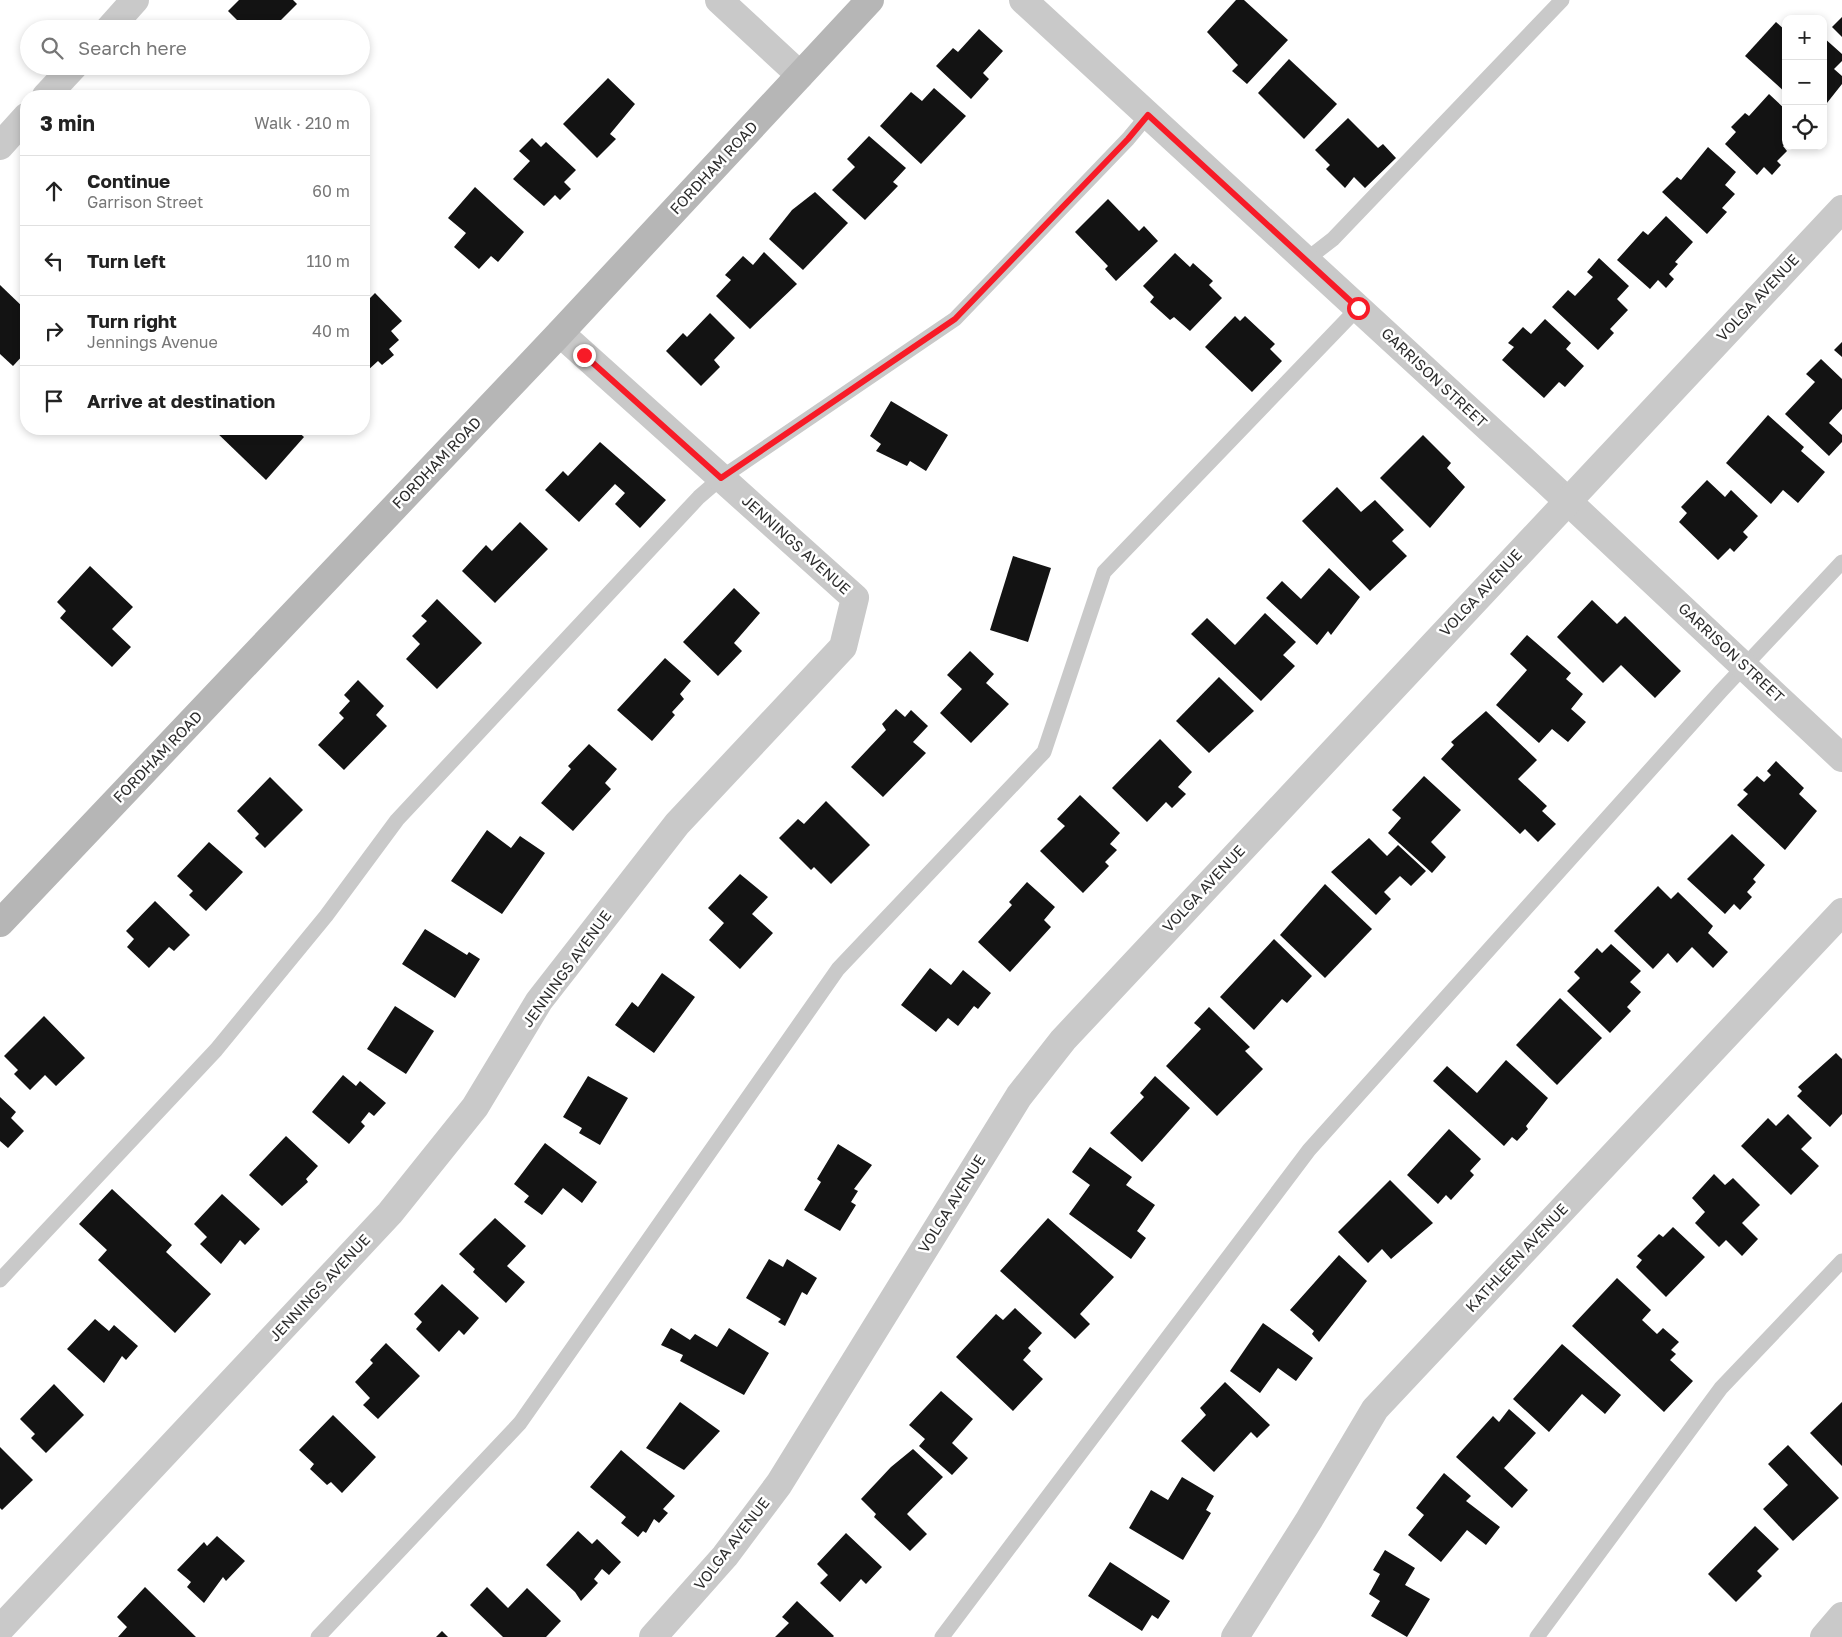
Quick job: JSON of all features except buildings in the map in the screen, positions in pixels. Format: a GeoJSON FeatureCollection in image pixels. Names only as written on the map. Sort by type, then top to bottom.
{"type":"FeatureCollection","features":[{"type":"Feature","properties":{"kind":"street"},"geometry":{"type":"LineString","coordinates":[[116,20],[135,0]]}},
{"type":"Feature","properties":{"kind":"street"},"geometry":{"type":"LineString","coordinates":[[719,0],[800,75]]}},
{"type":"Feature","properties":{"kind":"street","name":"FORDHAM ROAD"},"geometry":{"type":"LineString","coordinates":[[0,923],[560,333],[870,0]]}},
{"type":"Feature","properties":{"kind":"street","name":"GARRISON STREET"},"geometry":{"type":"LineString","coordinates":[[1023,0],[1568,501],[1842,758]]}},
{"type":"Feature","properties":{"kind":"street"},"geometry":{"type":"LineString","coordinates":[[52,90],[66,75]]}},
{"type":"Feature","properties":{"kind":"street"},"geometry":{"type":"LineString","coordinates":[[0,146],[20,124]]}},
{"type":"Feature","properties":{"kind":"street","name":"VOLGA AVENUE"},"geometry":{"type":"LineString","coordinates":[[653,1637],[725,1556],[779,1484],[1019,1096],[1063,1040],[1842,209]]}},
{"type":"Feature","properties":{"kind":"street","name":"JENNINGS AVENUE"},"geometry":{"type":"LineString","coordinates":[[0,1629],[390,1213],[474,1106],[539,1001],[677,824],[843,647],[855,598],[560,333]]}},
{"type":"Feature","properties":{"kind":"street","name":"KATHLEEN AVENUE"},"geometry":{"type":"LineString","coordinates":[[1235,1637],[1309,1520],[1375,1409],[1842,912]]}},
{"type":"Feature","properties":{"kind":"street"},"geometry":{"type":"LineString","coordinates":[[1824,1637],[1842,1616]]}},
{"type":"Feature","properties":{"kind":"lane"},"geometry":{"type":"LineString","coordinates":[[1306,260],[1333,239],[1562,0]]}},
{"type":"Feature","properties":{"kind":"lane"},"geometry":{"type":"LineString","coordinates":[[0,1280],[216,1050],[326,916],[397,820],[699,497],[721,478],[955,319],[1128,139],[1148,115]]}},
{"type":"Feature","properties":{"kind":"lane"},"geometry":{"type":"LineString","coordinates":[[318,1637],[520,1423],[838,969],[1044,752],[1104,572],[1358,308]]}},
{"type":"Feature","properties":{"kind":"lane"},"geometry":{"type":"LineString","coordinates":[[942,1637],[1308,1150],[1744,666],[1842,562]]}},
{"type":"Feature","properties":{"kind":"lane"},"geometry":{"type":"LineString","coordinates":[[1537,1637],[1721,1388],[1842,1261]]}},
{"type":"Feature","properties":{"kind":"route"},"geometry":{"type":"LineString","coordinates":[[584,355],[721,478],[955,319],[1128,139],[1148,115],[1358,308]]}}]}
